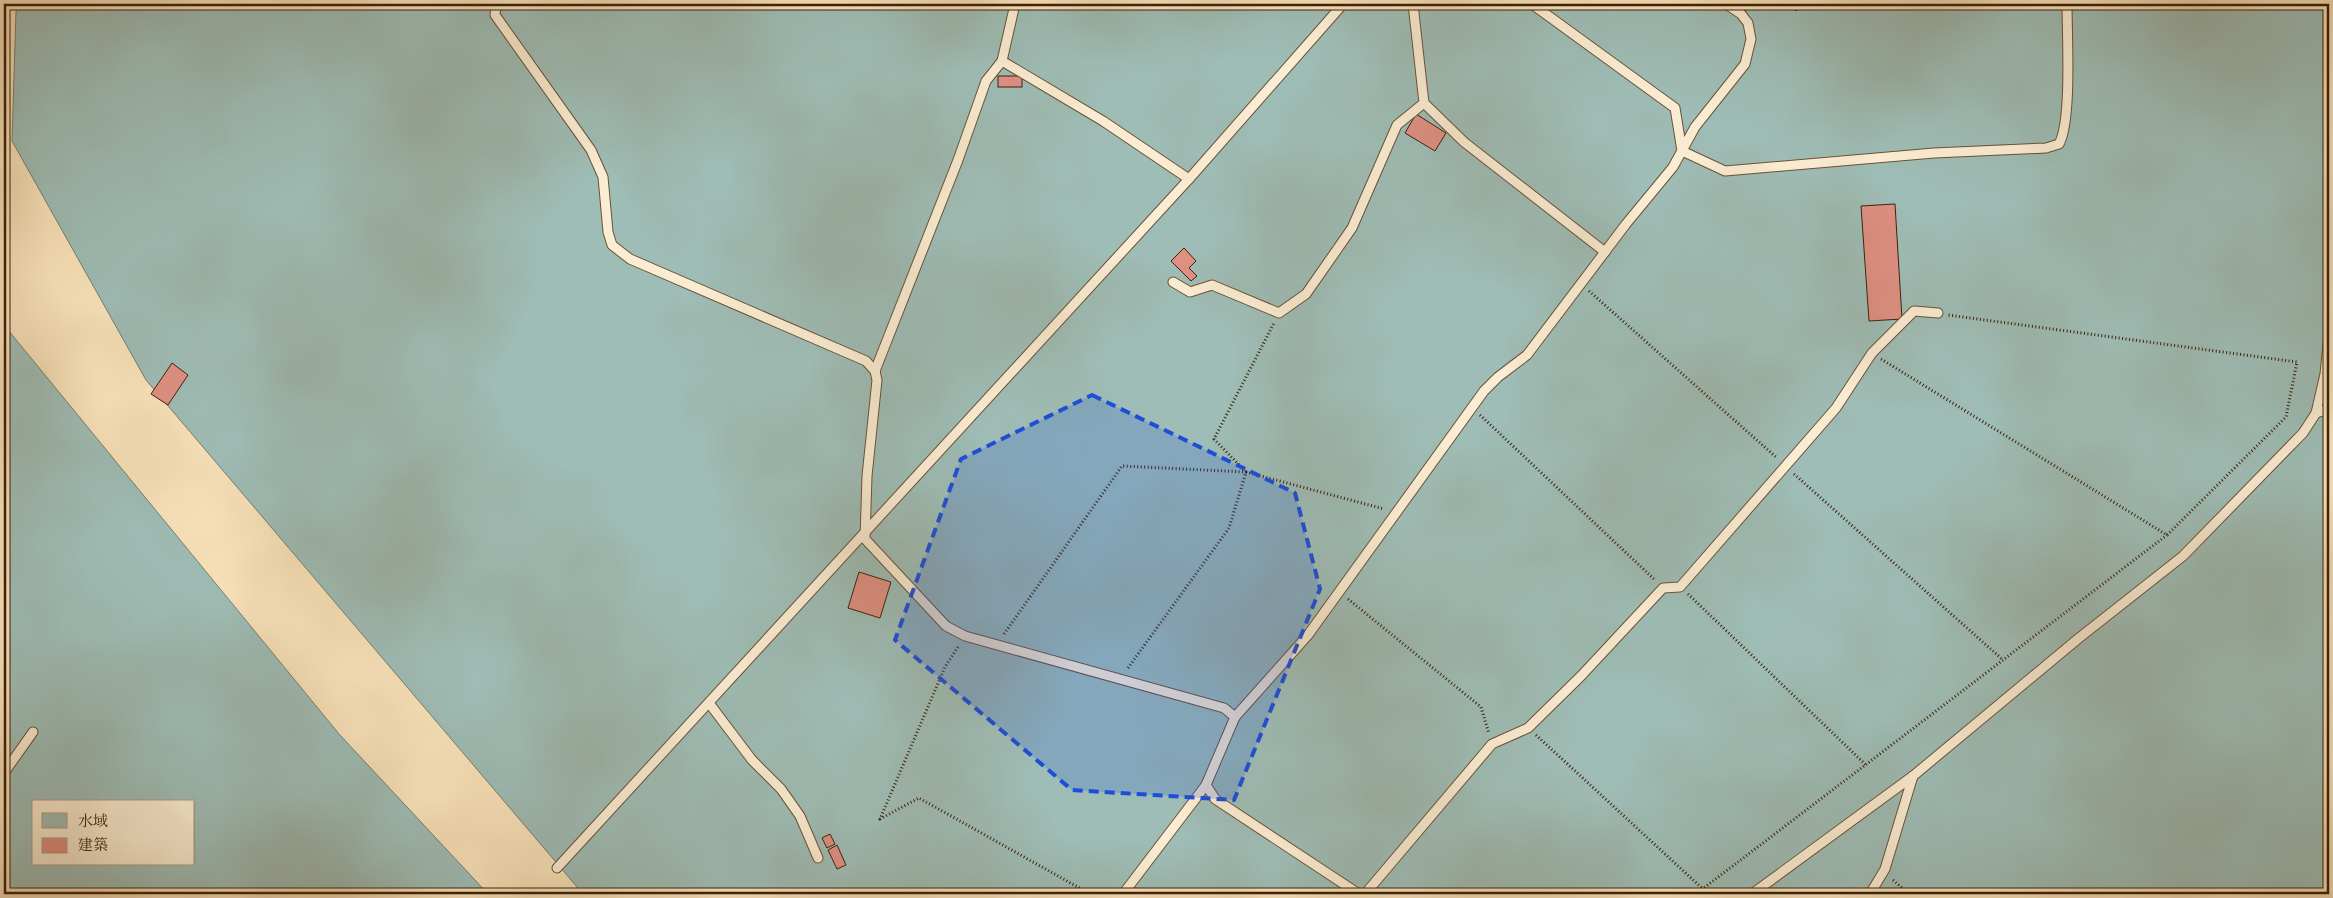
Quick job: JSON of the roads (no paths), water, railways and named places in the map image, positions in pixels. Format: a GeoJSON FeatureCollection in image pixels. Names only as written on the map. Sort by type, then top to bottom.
{"type":"FeatureCollection","features":[{"type":"Feature","properties":{"kind":"lane"},"geometry":{"type":"LineString","coordinates":[[496,4],[495,15],[591,150],[603,177],[608,232],[612,245],[630,259],[866,361],[875,371],[877,380],[867,476],[865,539],[946,626],[965,636],[1224,708],[1235,717]]}},
{"type":"Feature","properties":{"kind":"lane"},"geometry":{"type":"LineString","coordinates":[[875,371],[958,160],[986,81],[1002,60],[1015,4]]}},
{"type":"Feature","properties":{"kind":"lane"},"geometry":{"type":"LineString","coordinates":[[557,868],[1189,179],[1343,4]]}},
{"type":"Feature","properties":{"kind":"lane"},"geometry":{"type":"LineString","coordinates":[[1412,4],[1424,103],[1464,142],[1605,252]]}},
{"type":"Feature","properties":{"kind":"lane"},"geometry":{"type":"LineString","coordinates":[[1532,4],[1675,108],[1682,151]]}},
{"type":"Feature","properties":{"kind":"lane"},"geometry":{"type":"LineString","coordinates":[[1123,894],[1206,785],[1235,717],[1308,635],[1472,408],[1498,377],[1527,355],[1605,252],[1673,167],[1695,127],[1745,64],[1751,39],[1748,23],[1741,14],[1726,4]]}},
{"type":"Feature","properties":{"kind":"lane"},"geometry":{"type":"LineString","coordinates":[[1682,151],[1725,171],[1934,153],[2046,148],[2059,144],[2064,136],[2067,86],[2067,4]]}},
{"type":"Feature","properties":{"kind":"lane"},"geometry":{"type":"LineString","coordinates":[[1002,60],[1103,121],[1189,179]]}},
{"type":"Feature","properties":{"kind":"lane"},"geometry":{"type":"LineString","coordinates":[[1174,282],[1190,292],[1212,285],[1279,313],[1306,294],[1352,228],[1396,125],[1424,103]]}},
{"type":"Feature","properties":{"kind":"lane"},"geometry":{"type":"LineString","coordinates":[[1365,894],[1492,744],[1528,728],[1663,588],[1680,587],[1836,408],[1872,353],[1914,312],[1938,313]]}},
{"type":"Feature","properties":{"kind":"lane"},"geometry":{"type":"LineString","coordinates":[[1752,894],[1913,776],[2079,638],[2183,556],[2303,433],[2316,413],[2325,374],[2329,334]]}},
{"type":"Feature","properties":{"kind":"lane"},"geometry":{"type":"LineString","coordinates":[[2316,413],[2329,409]]}},
{"type":"Feature","properties":{"kind":"lane"},"geometry":{"type":"LineString","coordinates":[[709,703],[752,760],[781,789],[800,816],[818,858]]}},
{"type":"Feature","properties":{"kind":"lane"},"geometry":{"type":"LineString","coordinates":[[4,773],[33,732]]}},
{"type":"Feature","properties":{"kind":"lane"},"geometry":{"type":"LineString","coordinates":[[1870,894],[1884,872],[1913,776]]}},
{"type":"Feature","properties":{"kind":"lane"},"geometry":{"type":"LineString","coordinates":[[1206,785],[1215,799],[1359,894]]}},
{"type":"Feature","properties":{"kind":"water"},"geometry":{"type":"Polygon","coordinates":[[[18,4],[2329,4],[2329,894],[583,894],[146,380],[12,141],[16,11],[18,4]]]}},
{"type":"Feature","properties":{"kind":"water"},"geometry":{"type":"Polygon","coordinates":[[[4,325],[339,734],[488,894],[4,894],[4,325]]]}}]}
